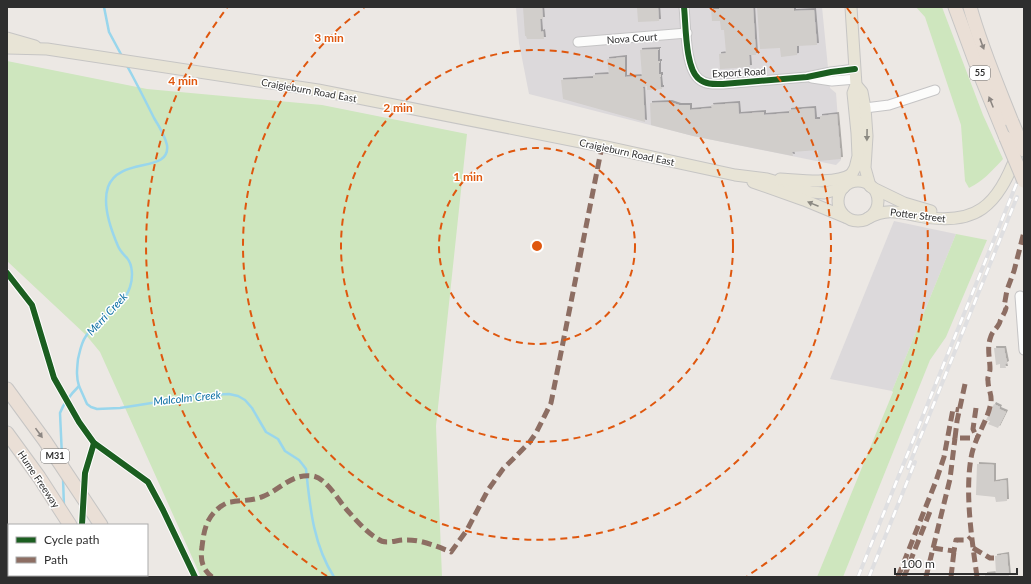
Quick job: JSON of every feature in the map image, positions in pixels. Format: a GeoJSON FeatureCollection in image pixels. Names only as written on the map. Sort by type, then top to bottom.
{"type":"FeatureCollection","features":[{"type":"Feature","properties":{"kind":"highway","name":"55"},"geometry":{"type":"LineString","coordinates":[[956,7],[979,72],[1024,181]]}},
{"type":"Feature","properties":{"kind":"highway","name":"55"},"geometry":{"type":"LineString","coordinates":[[970,7],[991,69],[1024,150]]}},
{"type":"Feature","properties":{"kind":"highway","name":"M31"},"geometry":{"type":"LineString","coordinates":[[7,389],[100,524]]}},
{"type":"Feature","properties":{"kind":"highway","name":"Hume Freeway"},"geometry":{"type":"LineString","coordinates":[[7,433],[69,524]]}},
{"type":"Feature","properties":{"kind":"main road"},"geometry":{"type":"LineString","coordinates":[[843,188],[850,183],[856,182],[865,183],[870,186],[876,194],[877,202],[874,212],[868,218],[860,221],[849,219],[844,215],[839,207],[839,197],[843,188],[852,174],[856,165],[858,154],[853,93],[856,78],[851,7]]}},
{"type":"Feature","properties":{"kind":"main road","name":"Craigieburn Road East"},"geometry":{"type":"LineString","coordinates":[[7,38],[47,50]]}},
{"type":"Feature","properties":{"kind":"main road","name":"Craigieburn Road East"},"geometry":{"type":"LineString","coordinates":[[7,48],[47,50],[105,58],[325,92],[595,145],[735,175],[759,178],[811,192],[824,193],[843,188]]}},
{"type":"Feature","properties":{"kind":"main road"},"geometry":{"type":"LineString","coordinates":[[856,78],[862,92],[865,108],[867,136],[865,165],[870,186]]}},
{"type":"Feature","properties":{"kind":"main road","name":"Potter Street"},"geometry":{"type":"LineString","coordinates":[[868,218],[887,211],[939,219],[953,218],[969,215],[983,208],[999,193],[1024,135]]}},
{"type":"Feature","properties":{"kind":"main road"},"geometry":{"type":"LineString","coordinates":[[759,178],[825,180],[843,178],[852,174]]}},
{"type":"Feature","properties":{"kind":"main road","name":"Craigieburn Road East"},"geometry":{"type":"LineString","coordinates":[[735,175],[804,200],[849,219]]}},
{"type":"Feature","properties":{"kind":"main road","name":"Potter Street"},"geometry":{"type":"LineString","coordinates":[[870,186],[904,203],[920,208],[947,214],[969,215]]}},
{"type":"Feature","properties":{"kind":"street","name":"Export Road"},"geometry":{"type":"LineString","coordinates":[[684,7],[686,33],[692,68],[698,79],[706,83],[723,84],[807,77],[831,72],[856,78]]}},
{"type":"Feature","properties":{"kind":"street","name":"Nova Court"},"geometry":{"type":"LineString","coordinates":[[578,42],[686,33]]}},
{"type":"Feature","properties":{"kind":"street"},"geometry":{"type":"LineString","coordinates":[[865,108],[890,105],[935,90]]}},
{"type":"Feature","properties":{"kind":"street"},"geometry":{"type":"LineString","coordinates":[[1020,296],[1024,350]]}},
{"type":"Feature","properties":{"kind":"shaded area"},"geometry":{"type":"Polygon","coordinates":[[[516,7],[822,7],[830,88],[836,93],[841,160],[836,165],[693,136],[529,94],[519,43],[516,7]]]}},
{"type":"Feature","properties":{"kind":"shaded area"},"geometry":{"type":"Polygon","coordinates":[[[894,221],[956,234],[892,391],[830,379],[894,221]]]}},
{"type":"Feature","properties":{"kind":"green space"},"geometry":{"type":"Polygon","coordinates":[[[916,7],[942,7],[983,115],[1003,159],[983,179],[969,188],[965,181],[961,125],[925,17],[916,7]]]}},
{"type":"Feature","properties":{"kind":"green space"},"geometry":{"type":"Polygon","coordinates":[[[7,61],[147,89],[322,105],[467,134],[436,426],[442,577],[201,577],[100,352],[86,335],[7,261],[7,61]]]}},
{"type":"Feature","properties":{"kind":"green space"},"geometry":{"type":"Polygon","coordinates":[[[956,234],[987,240],[946,337],[930,360],[843,577],[817,577],[893,392],[892,391],[956,234]]]}},
{"type":"Feature","properties":{"kind":"building"},"geometry":{"type":"Polygon","coordinates":[[[523,7],[542,7],[543,19],[540,19],[541,32],[543,31],[544,39],[527,39],[525,36],[523,7]]]}},
{"type":"Feature","properties":{"kind":"building"},"geometry":{"type":"Polygon","coordinates":[[[637,7],[658,7],[659,21],[638,22],[637,7]]]}},
{"type":"Feature","properties":{"kind":"building"},"geometry":{"type":"Polygon","coordinates":[[[719,7],[753,7],[756,55],[749,55],[750,67],[720,69],[719,54],[726,53],[724,30],[721,30],[720,21],[712,21],[711,9],[719,9],[719,7]]]}},
{"type":"Feature","properties":{"kind":"building"},"geometry":{"type":"Polygon","coordinates":[[[757,7],[794,7],[794,11],[814,10],[817,45],[797,46],[797,55],[781,57],[780,48],[760,49],[757,7]]]}},
{"type":"Feature","properties":{"kind":"building"},"geometry":{"type":"Polygon","coordinates":[[[659,49],[658,61],[660,61],[659,74],[661,74],[662,89],[647,90],[647,86],[643,87],[645,122],[563,99],[561,80],[593,78],[593,75],[609,74],[607,59],[625,57],[625,77],[642,76],[640,50],[659,49]]]}},
{"type":"Feature","properties":{"kind":"building"},"geometry":{"type":"Polygon","coordinates":[[[670,102],[679,105],[690,105],[690,110],[712,108],[711,105],[738,103],[739,114],[764,112],[764,115],[789,113],[789,110],[814,108],[815,119],[820,119],[820,116],[837,114],[841,159],[818,161],[818,150],[792,152],[793,156],[693,136],[651,125],[650,103],[670,102]]]}},
{"type":"Feature","properties":{"kind":"building"},"geometry":{"type":"Polygon","coordinates":[[[994,348],[1004,348],[1007,363],[1005,364],[1006,368],[1000,368],[1000,364],[996,365],[994,348]]]}},
{"type":"Feature","properties":{"kind":"building"},"geometry":{"type":"Polygon","coordinates":[[[994,404],[1000,407],[999,409],[1006,412],[998,428],[988,424],[990,421],[986,420],[994,404]]]}},
{"type":"Feature","properties":{"kind":"building"},"geometry":{"type":"Polygon","coordinates":[[[977,464],[994,465],[994,482],[1006,480],[1007,501],[996,502],[995,497],[976,495],[977,464]]]}},
{"type":"Feature","properties":{"kind":"building"},"geometry":{"type":"Polygon","coordinates":[[[1007,554],[1009,577],[985,577],[985,574],[996,573],[995,556],[1007,554]]]}},
{"type":"Feature","properties":{"kind":"waterway","name":"Merri Creek"},"geometry":{"type":"LineString","coordinates":[[104,7],[109,32],[123,58]]}},
{"type":"Feature","properties":{"kind":"waterway","name":"Merri Creek"},"geometry":{"type":"LineString","coordinates":[[62,457],[60,413],[68,398],[79,386],[77,366],[82,344],[91,330],[127,295],[132,280],[132,272],[129,261],[119,248],[108,217],[106,202],[108,187],[114,177],[122,171],[153,163],[161,159],[166,154],[167,145],[160,128],[126,64]]}},
{"type":"Feature","properties":{"kind":"waterway","name":"Malcolm Creek"},"geometry":{"type":"LineString","coordinates":[[79,386],[87,404],[97,409],[120,408],[189,396],[229,394],[238,396],[245,400],[252,408],[266,432],[278,439],[285,451],[299,460],[306,469],[311,511],[317,538],[321,552],[334,577]]}},
{"type":"Feature","properties":{"kind":"waterway","name":"Merri Creek"},"geometry":{"type":"LineString","coordinates":[[63,478],[64,507]]}},
{"type":"Feature","properties":{"kind":"railway"},"geometry":{"type":"LineString","coordinates":[[858,577],[1024,165]]}},
{"type":"Feature","properties":{"kind":"railway"},"geometry":{"type":"LineString","coordinates":[[908,468],[1017,197]]}},
{"type":"Feature","properties":{"kind":"railway"},"geometry":{"type":"LineString","coordinates":[[869,577],[915,462]]}},
{"type":"Feature","properties":{"kind":"marked path"},"geometry":{"type":"LineString","coordinates":[[212,577],[204,567],[201,551],[206,525],[215,511],[228,502],[260,498],[293,479],[306,476],[313,476],[323,481],[361,526],[381,541],[387,542],[410,540],[428,543],[451,552],[467,530],[488,490],[503,469],[529,443],[536,433],[551,403],[602,146]]}},
{"type":"Feature","properties":{"kind":"marked path"},"geometry":{"type":"LineString","coordinates":[[977,577],[970,515],[970,467],[972,453],[991,402],[988,380],[990,369],[989,343],[1006,310],[1004,307],[1007,290],[1014,271],[1024,232]]}},
{"type":"Feature","properties":{"kind":"marked path"},"geometry":{"type":"LineString","coordinates":[[965,384],[955,438],[977,438]]}},
{"type":"Feature","properties":{"kind":"marked path"},"geometry":{"type":"LineString","coordinates":[[976,408],[973,429],[977,438]]}},
{"type":"Feature","properties":{"kind":"marked path"},"geometry":{"type":"LineString","coordinates":[[898,577],[944,457],[953,409],[959,410]]}},
{"type":"Feature","properties":{"kind":"marked path"},"geometry":{"type":"LineString","coordinates":[[926,577],[950,479],[955,438]]}},
{"type":"Feature","properties":{"kind":"marked path"},"geometry":{"type":"LineString","coordinates":[[904,577],[931,509]]}},
{"type":"Feature","properties":{"kind":"marked path"},"geometry":{"type":"LineString","coordinates":[[933,548],[954,551],[956,540],[968,540],[971,537]]}},
{"type":"Feature","properties":{"kind":"marked path"},"geometry":{"type":"LineString","coordinates":[[973,548],[990,558],[994,558]]}},
{"type":"Feature","properties":{"kind":"marked path"},"geometry":{"type":"LineString","coordinates":[[951,577],[954,551]]}},
{"type":"Feature","properties":{"kind":"cycle path"},"geometry":{"type":"LineString","coordinates":[[684,7],[687,46],[691,66],[699,79],[705,82],[711,84],[723,84],[807,77],[855,69]]}},
{"type":"Feature","properties":{"kind":"cycle path"},"geometry":{"type":"LineString","coordinates":[[7,273],[32,305],[54,378],[79,422],[94,443],[148,482],[195,577]]}},
{"type":"Feature","properties":{"kind":"cycle path"},"geometry":{"type":"LineString","coordinates":[[82,524],[85,473],[94,443]]}}]}
